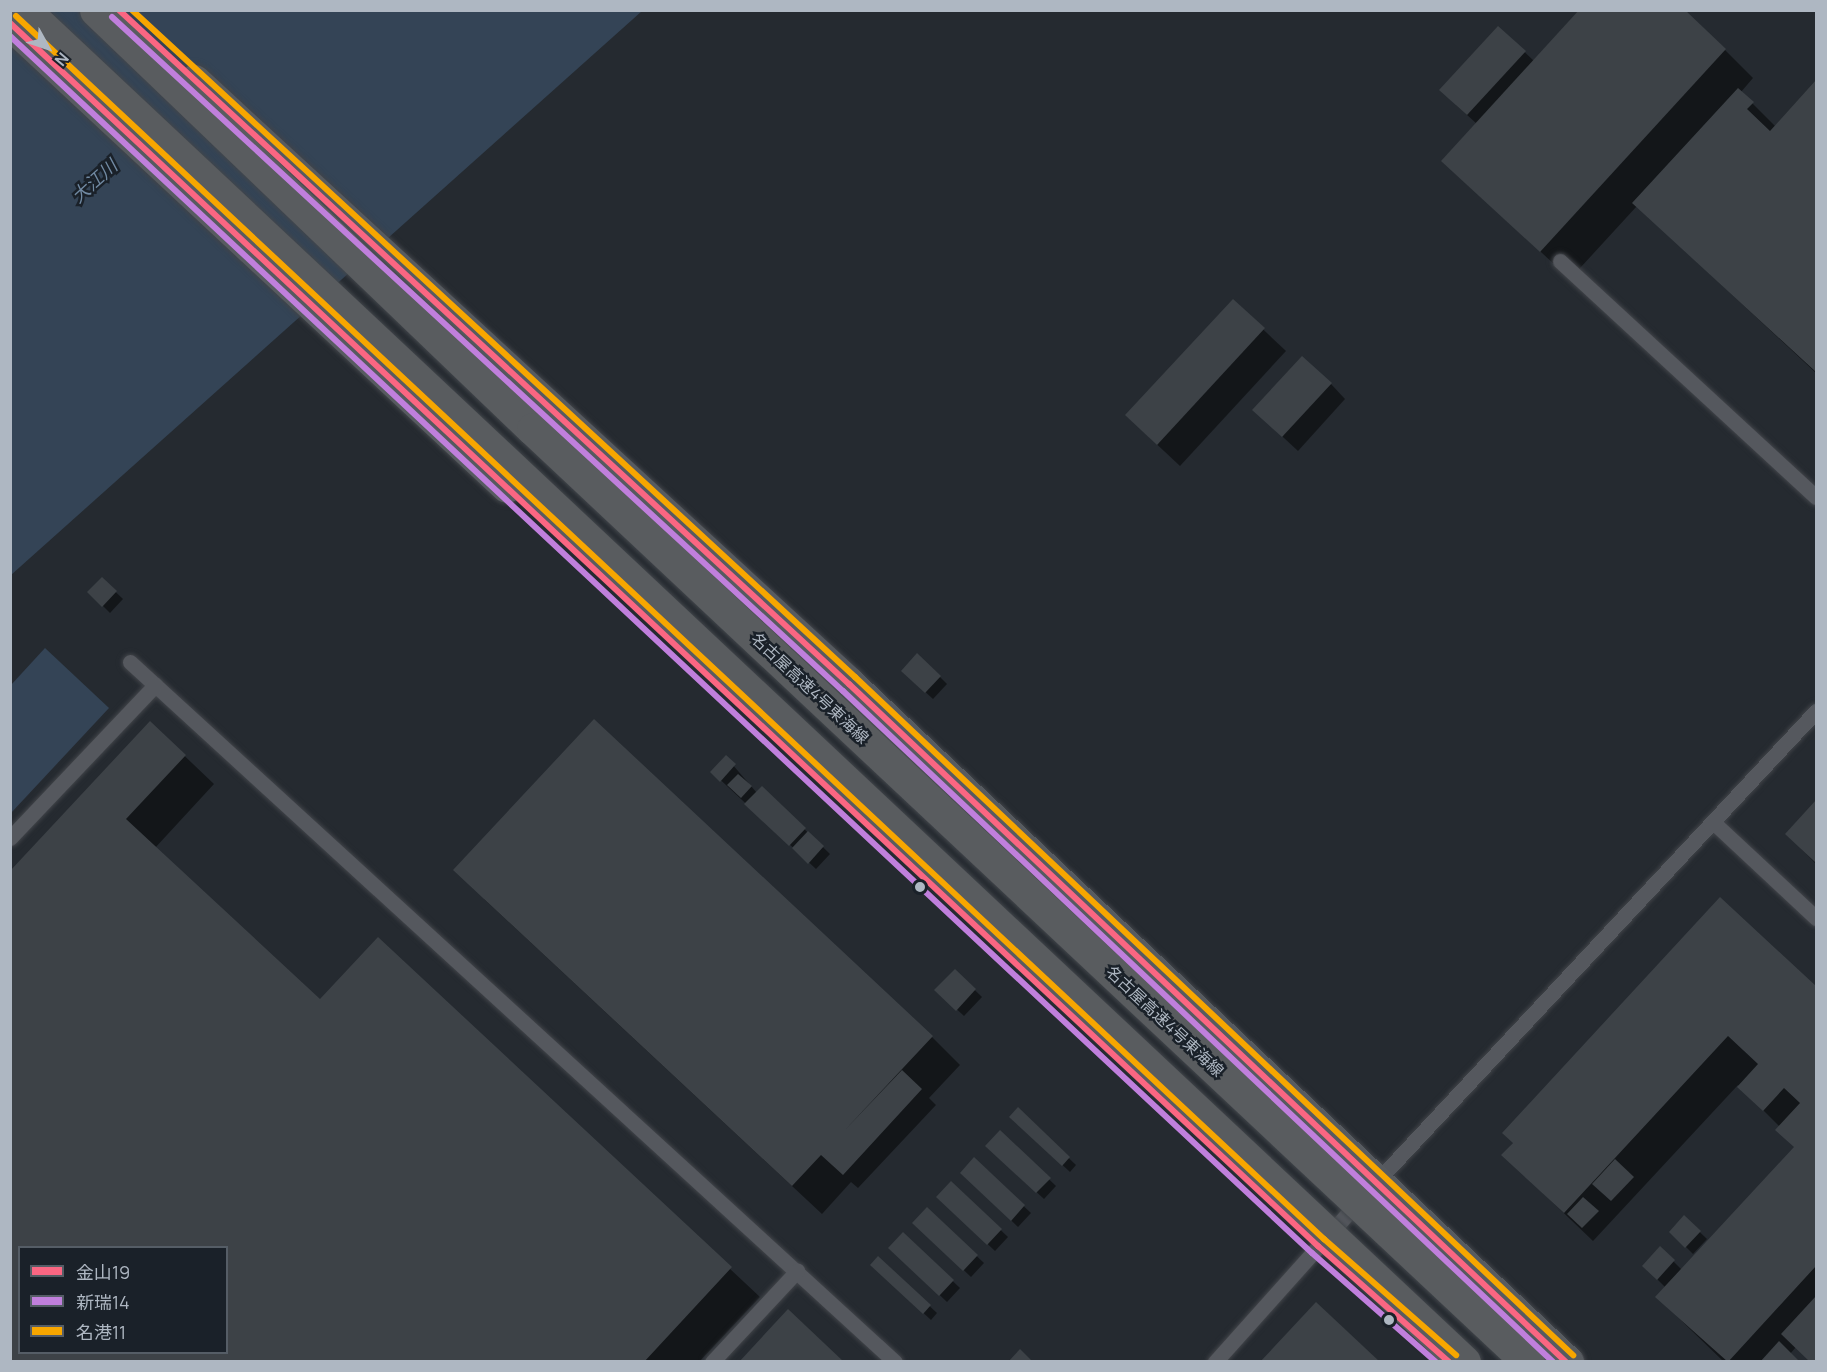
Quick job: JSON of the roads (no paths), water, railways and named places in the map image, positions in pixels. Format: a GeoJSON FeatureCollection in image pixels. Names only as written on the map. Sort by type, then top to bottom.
{"type":"FeatureCollection","features":[{"type":"Feature","properties":{"kind":"highway"},"geometry":{"type":"LineString","coordinates":[[24,10],[1464,1362]]}},
{"type":"Feature","properties":{"kind":"highway","name":"名古屋高速4号東海線"},"geometry":{"type":"LineString","coordinates":[[96,10],[542,437],[1528,1362]]}},
{"type":"Feature","properties":{"kind":"main road"},"geometry":{"type":"LineString","coordinates":[[118,10],[376,252],[849,684],[1378,1180],[1567,1362]]}},
{"type":"Feature","properties":{"kind":"main road"},"geometry":{"type":"LineString","coordinates":[[10,23],[1318,1246],[1450,1362]]}},
{"type":"Feature","properties":{"kind":"lane"},"geometry":{"type":"LineString","coordinates":[[1560,261],[1816,497]]}},
{"type":"Feature","properties":{"kind":"lane"},"geometry":{"type":"LineString","coordinates":[[130,662],[895,1362]]}},
{"type":"Feature","properties":{"kind":"lane"},"geometry":{"type":"LineString","coordinates":[[10,838],[155,685]]}},
{"type":"Feature","properties":{"kind":"lane"},"geometry":{"type":"LineString","coordinates":[[1215,1362],[1378,1180],[1816,711]]}},
{"type":"Feature","properties":{"kind":"lane"},"geometry":{"type":"LineString","coordinates":[[1713,822],[1816,918]]}},
{"type":"Feature","properties":{"kind":"lane"},"geometry":{"type":"LineString","coordinates":[[712,1362],[797,1271]]}},
{"type":"Feature","properties":{"kind":"water","name":"大江川"},"geometry":{"type":"Polygon","coordinates":[[[11,11],[642,11],[11,575],[11,11]]]}},
{"type":"Feature","properties":{"kind":"water"},"geometry":{"type":"Polygon","coordinates":[[[45,648],[109,708],[11,813],[11,685],[45,648]]]}}]}
